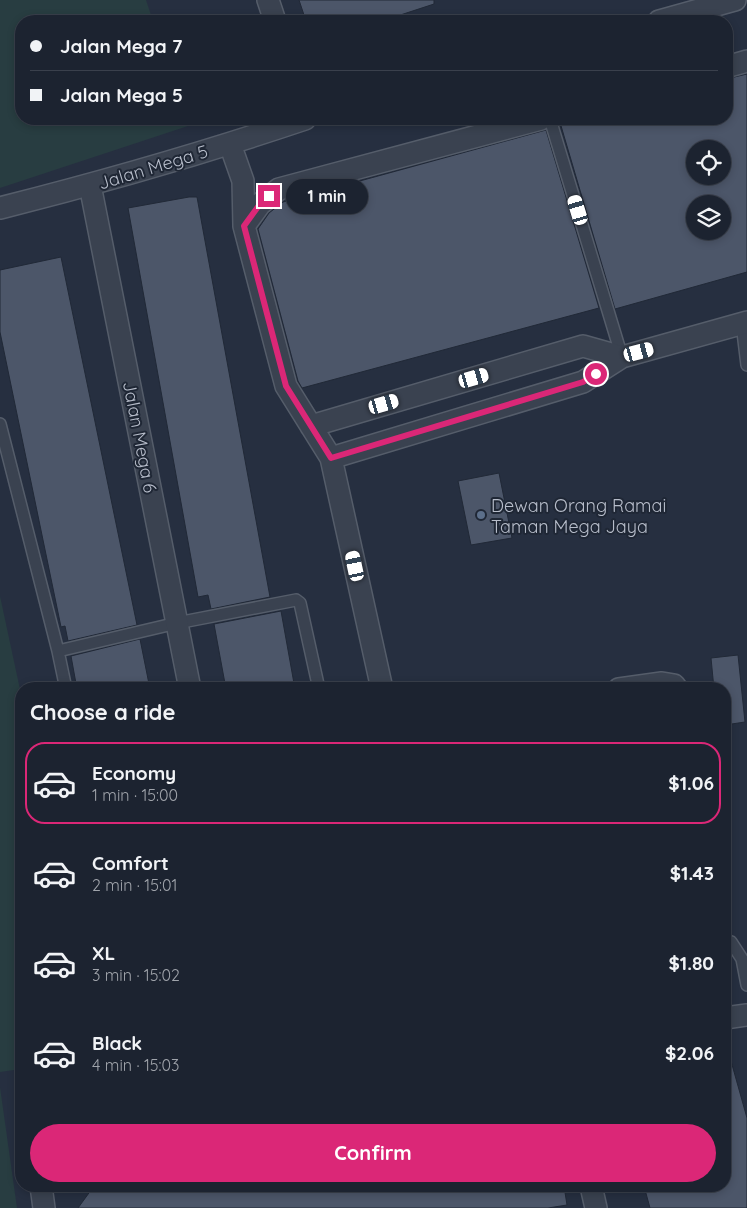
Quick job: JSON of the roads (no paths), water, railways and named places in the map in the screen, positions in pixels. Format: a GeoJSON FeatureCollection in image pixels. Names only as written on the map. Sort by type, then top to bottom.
{"type":"FeatureCollection","features":[{"type":"Feature","properties":{"kind":"street"},"geometry":{"type":"LineString","coordinates":[[268,0],[273,15]]}},
{"type":"Feature","properties":{"kind":"street"},"geometry":{"type":"LineString","coordinates":[[680,15],[735,0]]}},
{"type":"Feature","properties":{"kind":"street"},"geometry":{"type":"LineString","coordinates":[[733,65],[747,61]]}},
{"type":"Feature","properties":{"kind":"street","name":"Jalan Mega 5"},"geometry":{"type":"LineString","coordinates":[[0,208],[90,186],[287,125]]}},
{"type":"Feature","properties":{"kind":"street"},"geometry":{"type":"LineString","coordinates":[[243,181],[260,188],[279,189],[519,125]]}},
{"type":"Feature","properties":{"kind":"street"},"geometry":{"type":"LineString","coordinates":[[230,144],[243,181],[244,226],[286,386],[331,458],[380,682]]}},
{"type":"Feature","properties":{"kind":"street","name":"Jalan Mega 6"},"geometry":{"type":"LineString","coordinates":[[90,186],[189,682]]}},
{"type":"Feature","properties":{"kind":"street"},"geometry":{"type":"LineString","coordinates":[[244,226],[260,204],[279,189]]}},
{"type":"Feature","properties":{"kind":"street"},"geometry":{"type":"LineString","coordinates":[[331,458],[583,382],[622,357],[744,323]]}},
{"type":"Feature","properties":{"kind":"street"},"geometry":{"type":"LineString","coordinates":[[311,426],[582,346],[622,357]]}},
{"type":"Feature","properties":{"kind":"street"},"geometry":{"type":"LineString","coordinates":[[731,1017],[747,1015]]}},
{"type":"Feature","properties":{"kind":"street"},"geometry":{"type":"LineString","coordinates":[[42,1192],[44,1208]]}},
{"type":"Feature","properties":{"kind":"street"},"geometry":{"type":"LineString","coordinates":[[592,1192],[596,1208]]}},
{"type":"Feature","properties":{"kind":"lane"},"geometry":{"type":"LineString","coordinates":[[552,125],[622,357]]}},
{"type":"Feature","properties":{"kind":"lane"},"geometry":{"type":"LineString","coordinates":[[744,323],[747,365]]}},
{"type":"Feature","properties":{"kind":"lane"},"geometry":{"type":"LineString","coordinates":[[0,424],[65,682]]}},
{"type":"Feature","properties":{"kind":"lane"},"geometry":{"type":"LineString","coordinates":[[58,651],[177,623],[289,600],[298,601],[305,618],[318,682]]}},
{"type":"Feature","properties":{"kind":"lane"},"geometry":{"type":"LineString","coordinates":[[731,942],[742,959],[747,985]]}},
{"type":"Feature","properties":{"kind":"place","name":"Dewan Orang Ramai Taman Mega Jaya"},"geometry":{"type":"Point","coordinates":[481,515]}}]}
